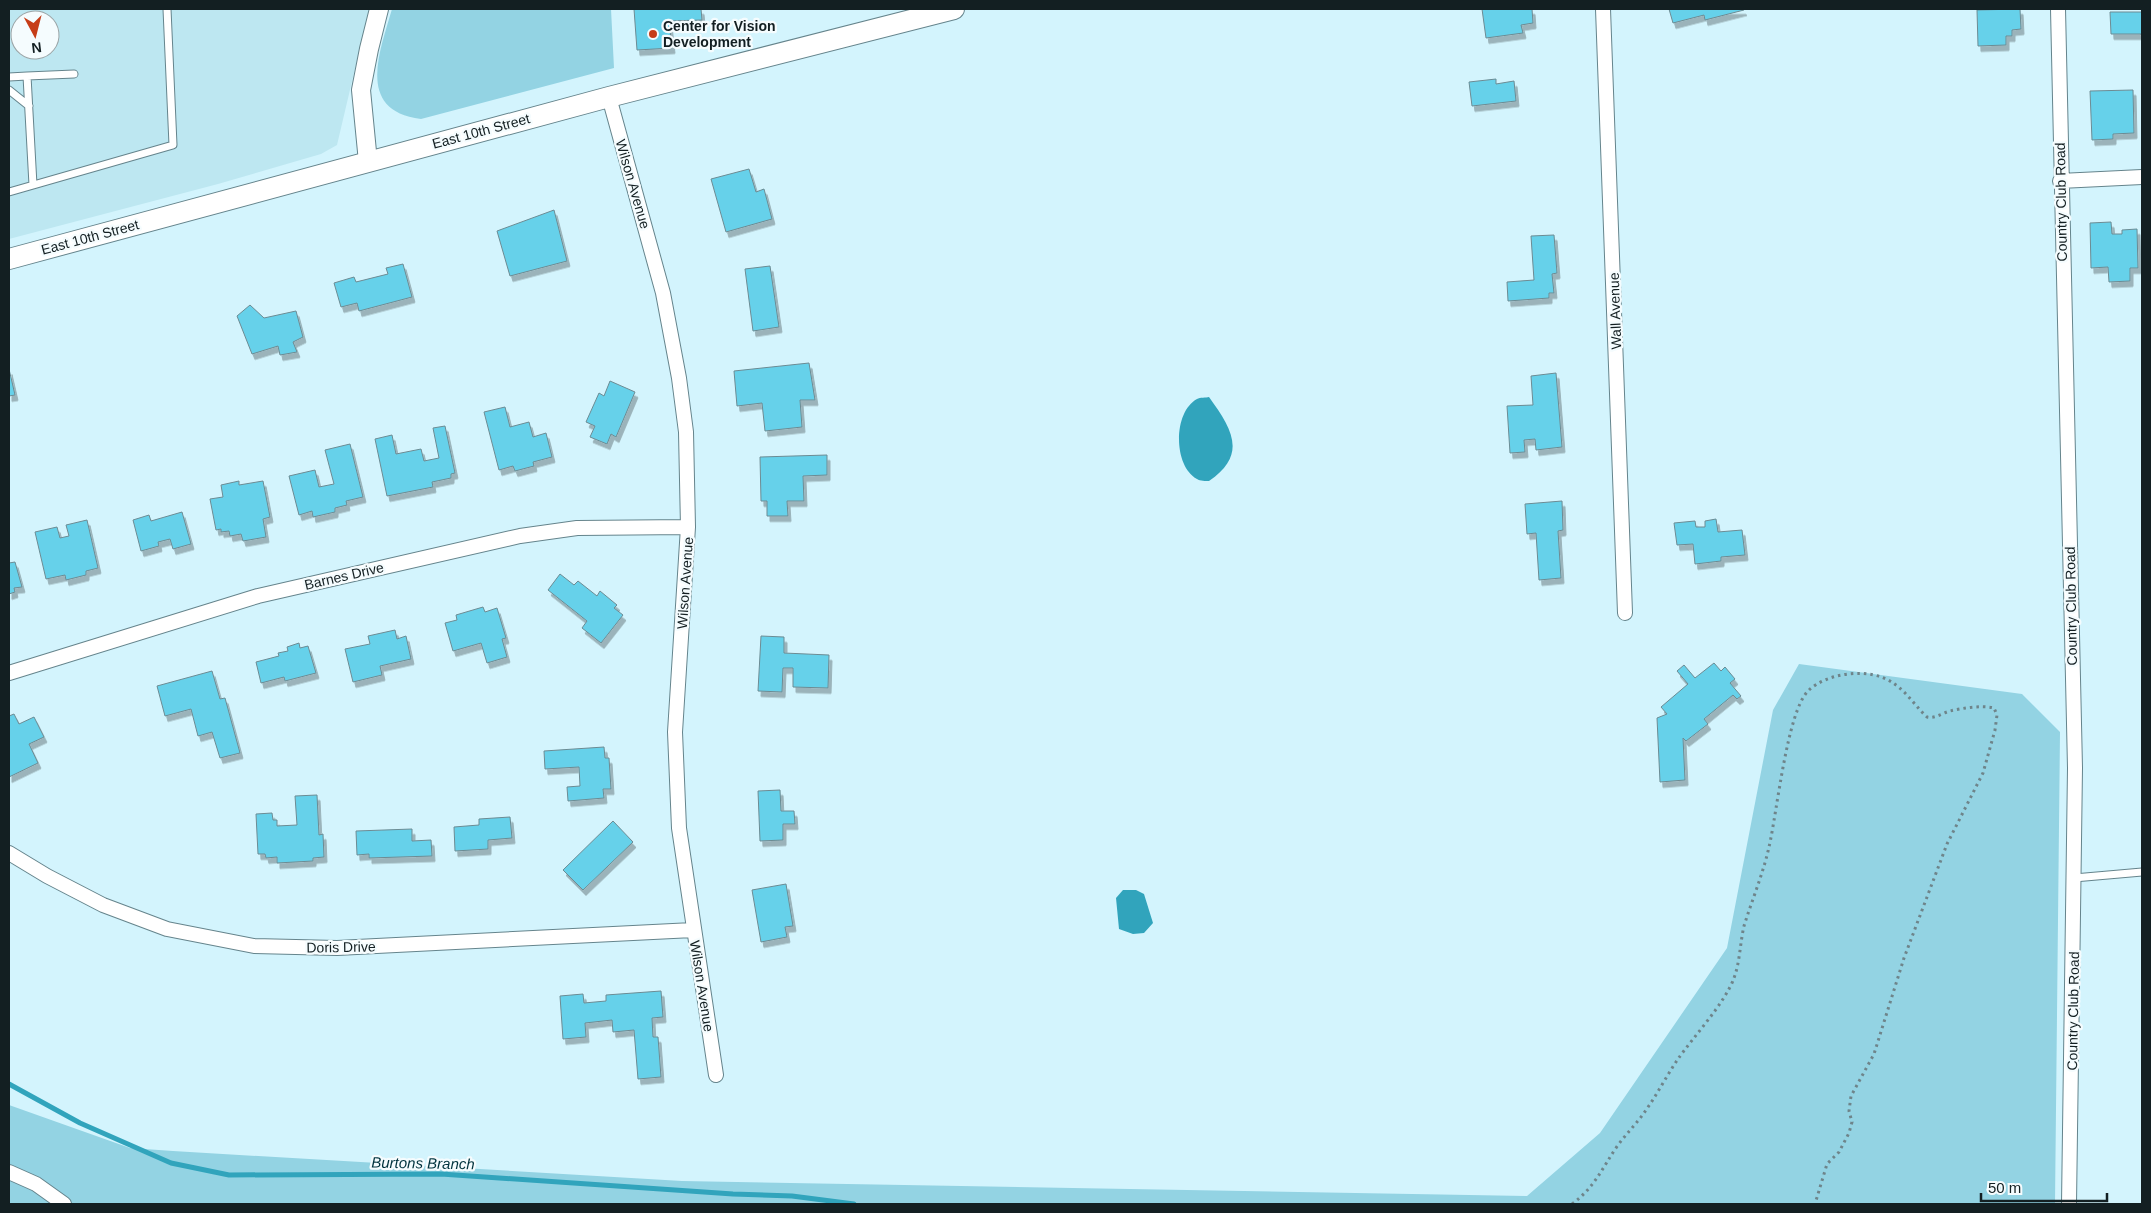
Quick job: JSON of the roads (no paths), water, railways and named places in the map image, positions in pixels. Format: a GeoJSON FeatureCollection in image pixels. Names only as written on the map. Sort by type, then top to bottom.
{"type":"FeatureCollection","features":[{"type":"Feature","properties":{"kind":"main road","name":"East 10th Street"},"geometry":{"type":"LineString","coordinates":[[9,259],[609,97],[954,9]]}},
{"type":"Feature","properties":{"kind":"street"},"geometry":{"type":"LineString","coordinates":[[368,162],[361,90],[368,49],[379,9]]}},
{"type":"Feature","properties":{"kind":"street","name":"Wall Avenue"},"geometry":{"type":"LineString","coordinates":[[1604,9],[1625,613]]}},
{"type":"Feature","properties":{"kind":"street","name":"Country Club Road"},"geometry":{"type":"LineString","coordinates":[[2058,9],[2060,181],[2075,749],[2070,1204]]}},
{"type":"Feature","properties":{"kind":"street","name":"Wilson Avenue"},"geometry":{"type":"LineString","coordinates":[[609,97],[663,293],[679,378],[686,432],[688,527],[675,732],[679,828],[716,1075]]}},
{"type":"Feature","properties":{"kind":"street"},"geometry":{"type":"LineString","coordinates":[[2060,181],[2142,177]]}},
{"type":"Feature","properties":{"kind":"street","name":"Barnes Drive"},"geometry":{"type":"LineString","coordinates":[[9,673],[258,596],[520,536],[578,528],[688,527]]}},
{"type":"Feature","properties":{"kind":"street","name":"Doris Drive"},"geometry":{"type":"LineString","coordinates":[[9,853],[46,876],[102,905],[167,929],[254,946],[337,948],[693,930]]}},
{"type":"Feature","properties":{"kind":"street"},"geometry":{"type":"LineString","coordinates":[[9,1172],[36,1184],[64,1204]]}},
{"type":"Feature","properties":{"kind":"lane"},"geometry":{"type":"LineString","coordinates":[[9,192],[173,145],[167,9]]}},
{"type":"Feature","properties":{"kind":"lane"},"geometry":{"type":"LineString","coordinates":[[9,77],[74,74]]}},
{"type":"Feature","properties":{"kind":"lane"},"geometry":{"type":"LineString","coordinates":[[27,76],[33,185]]}},
{"type":"Feature","properties":{"kind":"lane"},"geometry":{"type":"LineString","coordinates":[[9,90],[29,106]]}},
{"type":"Feature","properties":{"kind":"lane"},"geometry":{"type":"LineString","coordinates":[[2074,878],[2142,872]]}},
{"type":"Feature","properties":{"kind":"waterway","name":"Burtons Branch"},"geometry":{"type":"LineString","coordinates":[[9,1084],[80,1123],[171,1163],[229,1175],[441,1174],[733,1194],[792,1196],[854,1204]]}},
{"type":"Feature","properties":{"kind":"place","name":"Center for Vision Development"},"geometry":{"type":"Point","coordinates":[653,34]}}]}
